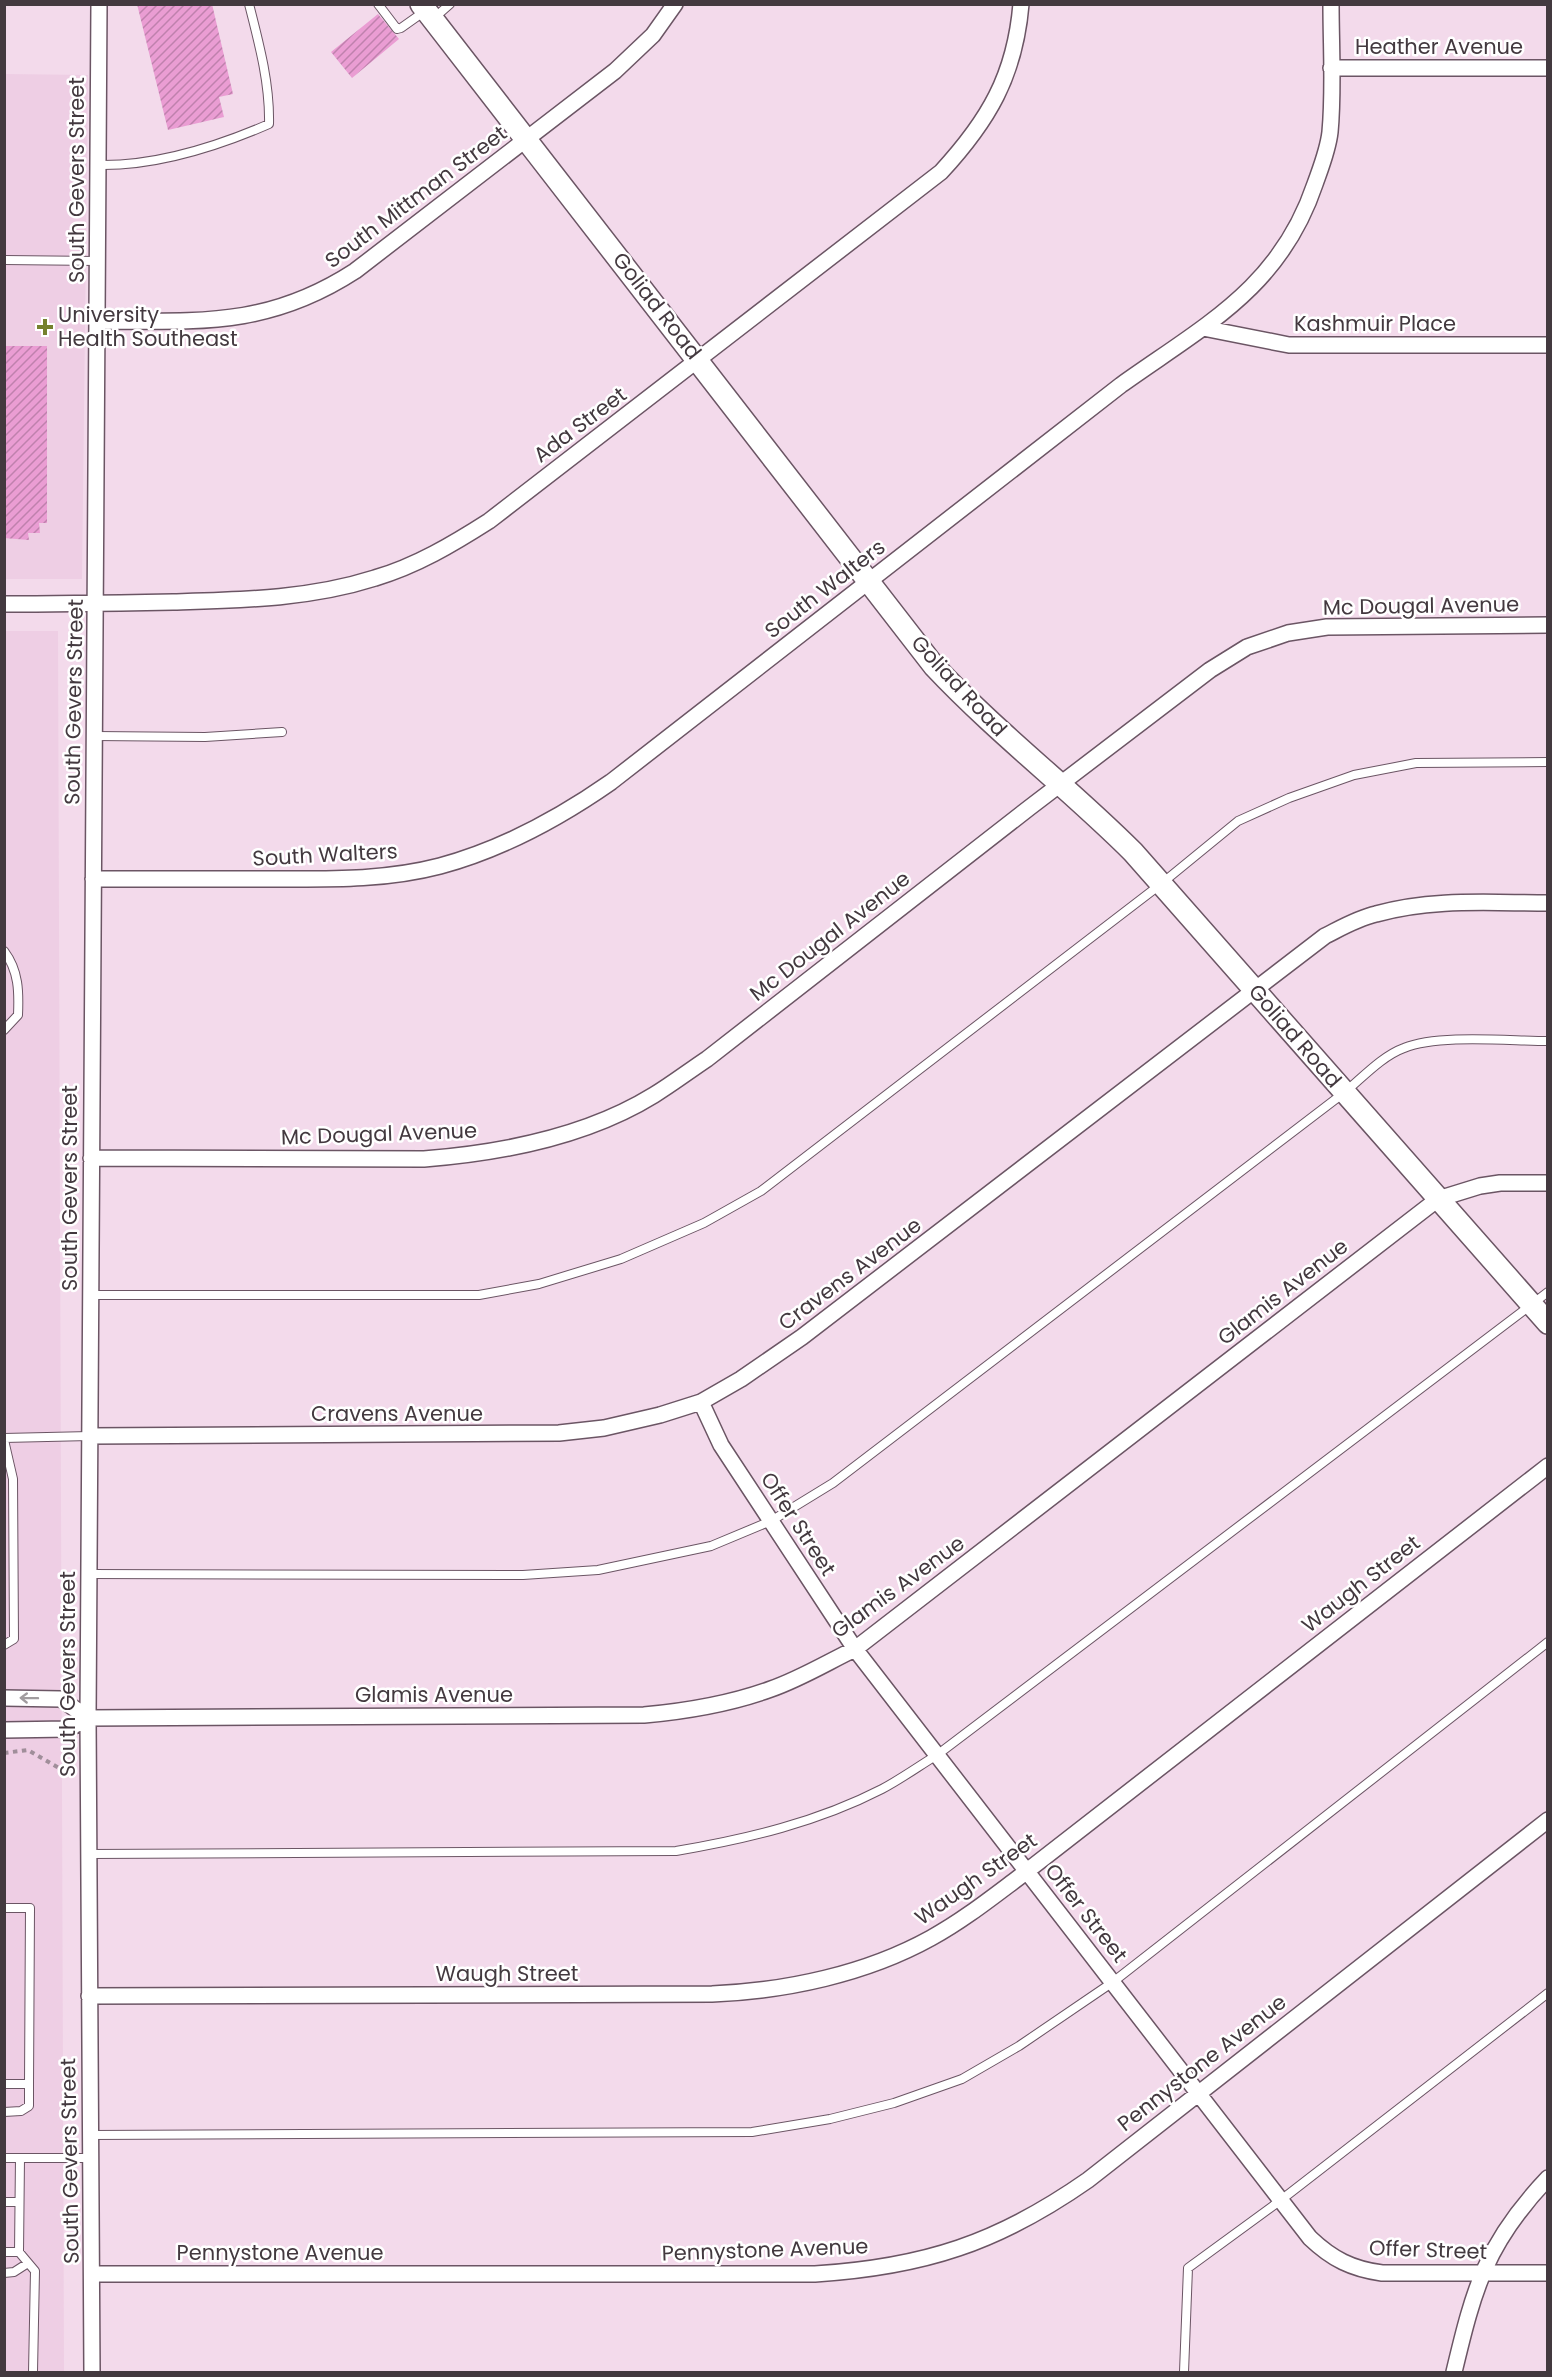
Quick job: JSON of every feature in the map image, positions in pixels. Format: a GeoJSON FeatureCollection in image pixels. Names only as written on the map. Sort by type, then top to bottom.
{"type":"FeatureCollection","features":[{"type":"Feature","properties":{"kind":"main road","name":"Goliad Road"},"geometry":{"type":"LineString","coordinates":[[427,12],[934,666],[963,697],[1095,814],[1161,884],[1548,1323]]}},
{"type":"Feature","properties":{"kind":"street","name":"South Gevers Street"},"geometry":{"type":"LineString","coordinates":[[92,2373],[88,1718],[99,4]]}},
{"type":"Feature","properties":{"kind":"street","name":"South Mittman Street"},"geometry":{"type":"LineString","coordinates":[[98,321],[219,320],[258,314],[309,298],[355,272],[635,54],[675,4]]}},
{"type":"Feature","properties":{"kind":"street","name":"Ada Street"},"geometry":{"type":"LineString","coordinates":[[4,603],[96,604],[258,600],[301,596],[376,578],[416,563],[453,544],[489,521],[940,172],[977,130],[1001,90],[1016,45],[1021,4]]}},
{"type":"Feature","properties":{"kind":"street","name":"South Walters"},"geometry":{"type":"LineString","coordinates":[[93,879],[344,879],[392,875],[439,866],[485,852],[530,833],[572,810],[612,782],[1121,385],[1203,328],[1247,293],[1265,274],[1286,246],[1307,208],[1330,134],[1331,4]]}},
{"type":"Feature","properties":{"kind":"street","name":"Heather Avenue"},"geometry":{"type":"LineString","coordinates":[[1331,68],[1548,68]]}},
{"type":"Feature","properties":{"kind":"street","name":"Kashmuir Place"},"geometry":{"type":"LineString","coordinates":[[1203,328],[1289,345],[1548,345]]}},
{"type":"Feature","properties":{"kind":"street","name":"Mc Dougal Avenue"},"geometry":{"type":"LineString","coordinates":[[91,1158],[424,1159],[474,1155],[523,1146],[571,1132],[652,1096],[707,1059],[1060,785],[1228,658],[1267,639],[1288,633],[1352,625],[1548,625]]}},
{"type":"Feature","properties":{"kind":"street","name":"Cravens Avenue"},"geometry":{"type":"LineString","coordinates":[[90,1436],[559,1434],[604,1428],[702,1402],[741,1379],[802,1337],[1325,936],[1374,914],[1411,906],[1444,903],[1548,903]]}},
{"type":"Feature","properties":{"kind":"street","name":"Glamis Avenue"},"geometry":{"type":"LineString","coordinates":[[88,1718],[644,1715],[688,1711],[731,1702],[773,1689],[855,1649],[1438,1199],[1480,1186],[1500,1183],[1548,1183]]}},
{"type":"Feature","properties":{"kind":"street","name":"Offer Street"},"geometry":{"type":"LineString","coordinates":[[702,1402],[721,1445],[855,1649],[1310,2238],[1325,2253],[1342,2264],[1382,2273],[1548,2272]]}},
{"type":"Feature","properties":{"kind":"street","name":"Waugh Street"},"geometry":{"type":"LineString","coordinates":[[89,1996],[757,1992],[848,1972],[896,1956],[953,1925],[1027,1870],[1548,1466]]}},
{"type":"Feature","properties":{"kind":"street"},"geometry":{"type":"LineString","coordinates":[[4,1698],[61,1699],[88,1718],[68,1729],[4,1730]]}},
{"type":"Feature","properties":{"kind":"street","name":"Pennystone Avenue"},"geometry":{"type":"LineString","coordinates":[[92,2274],[792,2274],[865,2271],[914,2262],[961,2248],[1051,2206],[1088,2180],[1548,1820]]}},
{"type":"Feature","properties":{"kind":"street"},"geometry":{"type":"LineString","coordinates":[[1454,2373],[1469,2311],[1482,2273],[1508,2226],[1527,2200],[1548,2178]]}},
{"type":"Feature","properties":{"kind":"lane"},"geometry":{"type":"LineString","coordinates":[[99,165],[129,166],[179,155],[237,138],[269,124],[268,94],[249,4]]}},
{"type":"Feature","properties":{"kind":"lane"},"geometry":{"type":"LineString","coordinates":[[378,4],[397,29],[427,12],[450,4]]}},
{"type":"Feature","properties":{"kind":"lane"},"geometry":{"type":"LineString","coordinates":[[4,260],[98,261]]}},
{"type":"Feature","properties":{"kind":"lane"},"geometry":{"type":"LineString","coordinates":[[95,736],[205,737],[282,732]]}},
{"type":"Feature","properties":{"kind":"lane"},"geometry":{"type":"LineString","coordinates":[[91,1295],[479,1295],[539,1284],[621,1259],[704,1223],[761,1191],[1161,884],[1238,820],[1289,798],[1354,775],[1416,763],[1548,762]]}},
{"type":"Feature","properties":{"kind":"lane"},"geometry":{"type":"LineString","coordinates":[[4,951],[19,985],[18,1016],[4,1030]]}},
{"type":"Feature","properties":{"kind":"lane"},"geometry":{"type":"LineString","coordinates":[[89,1574],[524,1575],[598,1570],[711,1546],[771,1521],[832,1483],[1403,1048],[1432,1040],[1548,1041]]}},
{"type":"Feature","properties":{"kind":"lane"},"geometry":{"type":"LineString","coordinates":[[89,1854],[676,1851],[740,1840],[813,1818],[882,1789],[937,1755],[1548,1292]]}},
{"type":"Feature","properties":{"kind":"lane"},"geometry":{"type":"LineString","coordinates":[[4,1645],[14,1639],[8,1503],[13,1479],[4,1439],[90,1436]]}},
{"type":"Feature","properties":{"kind":"lane"},"geometry":{"type":"LineString","coordinates":[[90,2135],[752,2132],[830,2119],[884,2105],[962,2079],[1019,2046],[1113,1982],[1548,1641]]}},
{"type":"Feature","properties":{"kind":"lane"},"geometry":{"type":"LineString","coordinates":[[4,1908],[30,1908],[29,2106],[21,2111],[4,2112]]}},
{"type":"Feature","properties":{"kind":"lane"},"geometry":{"type":"LineString","coordinates":[[1184,2373],[1188,2268],[1281,2200],[1548,1993]]}},
{"type":"Feature","properties":{"kind":"lane"},"geometry":{"type":"LineString","coordinates":[[4,2084],[28,2084]]}},
{"type":"Feature","properties":{"kind":"lane"},"geometry":{"type":"LineString","coordinates":[[4,2158],[91,2158]]}},
{"type":"Feature","properties":{"kind":"lane"},"geometry":{"type":"LineString","coordinates":[[20,2158],[19,2252],[35,2271],[33,2373]]}},
{"type":"Feature","properties":{"kind":"lane"},"geometry":{"type":"LineString","coordinates":[[4,2202],[19,2202]]}},
{"type":"Feature","properties":{"kind":"lane"},"geometry":{"type":"LineString","coordinates":[[4,2252],[19,2252]]}},
{"type":"Feature","properties":{"kind":"lane"},"geometry":{"type":"LineString","coordinates":[[4,2273],[14,2272],[28,2263]]}},
{"type":"Feature","properties":{"kind":"path"},"geometry":{"type":"LineString","coordinates":[[4,1753],[28,1750],[59,1768],[70,1769]]}},
{"type":"Feature","properties":{"kind":"shaded area","name":"University Health Southeast"},"geometry":{"type":"Polygon","coordinates":[[[5,74],[88,75],[82,579],[5,579],[5,74]]]}},
{"type":"Feature","properties":{"kind":"shaded area"},"geometry":{"type":"Polygon","coordinates":[[[4,631],[58,631],[64,2372],[5,2372],[4,631]]]}},
{"type":"Feature","properties":{"kind":"building"},"geometry":{"type":"Polygon","coordinates":[[[137,4],[212,4],[233,94],[219,97],[224,117],[168,130],[137,4]]]}},
{"type":"Feature","properties":{"kind":"building"},"geometry":{"type":"Polygon","coordinates":[[[378,14],[399,39],[352,78],[331,52],[378,14]]]}},
{"type":"Feature","properties":{"kind":"building"},"geometry":{"type":"Polygon","coordinates":[[[4,346],[47,346],[47,523],[39,523],[40,533],[28,533],[29,540],[4,538],[4,346]]]}},
{"type":"Feature","properties":{"kind":"place","name":"University Health Southeast"},"geometry":{"type":"Point","coordinates":[45,327]}}]}
